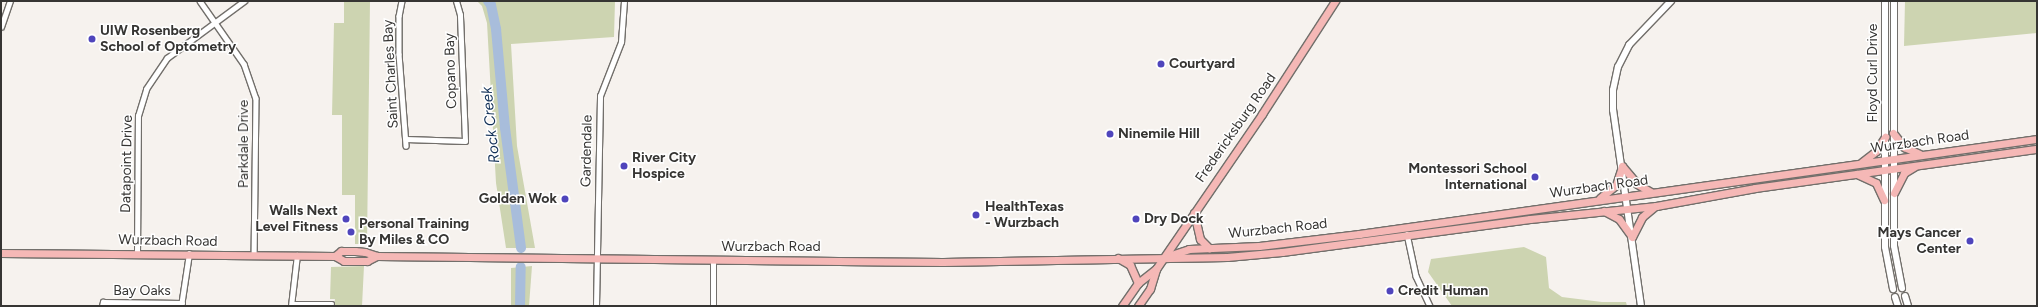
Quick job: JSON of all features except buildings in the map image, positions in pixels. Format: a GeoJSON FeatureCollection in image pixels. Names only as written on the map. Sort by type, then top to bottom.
{"type":"FeatureCollection","features":[{"type":"Feature","properties":{"kind":"main road","name":"Fredericksburg Road"},"geometry":{"type":"LineString","coordinates":[[1138,306],[1150,289],[1156,269],[1266,109],[1335,1]]}},
{"type":"Feature","properties":{"kind":"main road"},"geometry":{"type":"LineString","coordinates":[[1893,133],[1904,147],[1922,155]]}},
{"type":"Feature","properties":{"kind":"main road"},"geometry":{"type":"LineString","coordinates":[[1857,164],[1870,156],[1885,137]]}},
{"type":"Feature","properties":{"kind":"main road","name":"Wurzbach Road"},"geometry":{"type":"LineString","coordinates":[[1164,257],[1189,249],[1259,246],[2037,139]]}},
{"type":"Feature","properties":{"kind":"main road","name":"Wurzbach Road"},"geometry":{"type":"LineString","coordinates":[[1,253],[335,256],[341,251],[355,251],[365,252],[377,256],[943,262],[1227,257],[1408,236],[1601,211],[1656,206],[1755,188],[2037,149]]}},
{"type":"Feature","properties":{"kind":"main road"},"geometry":{"type":"LineString","coordinates":[[1622,166],[1637,184],[1653,192]]}},
{"type":"Feature","properties":{"kind":"main road"},"geometry":{"type":"LineString","coordinates":[[1596,200],[1612,191],[1616,185],[1622,166]]}},
{"type":"Feature","properties":{"kind":"main road"},"geometry":{"type":"LineString","coordinates":[[1894,193],[1904,173],[1916,166]]}},
{"type":"Feature","properties":{"kind":"main road"},"geometry":{"type":"LineString","coordinates":[[1855,174],[1876,183],[1884,200]]}},
{"type":"Feature","properties":{"kind":"main road"},"geometry":{"type":"LineString","coordinates":[[1601,211],[1616,217],[1632,237],[1643,216],[1656,206]]}},
{"type":"Feature","properties":{"kind":"main road"},"geometry":{"type":"LineString","coordinates":[[1194,213],[1200,239],[1209,248]]}},
{"type":"Feature","properties":{"kind":"main road"},"geometry":{"type":"LineString","coordinates":[[1118,258],[1130,265],[1138,283]]}},
{"type":"Feature","properties":{"kind":"main road","name":"Fredericksburg Road"},"geometry":{"type":"LineString","coordinates":[[1122,306],[1138,283],[1156,269]]}},
{"type":"Feature","properties":{"kind":"street"},"geometry":{"type":"LineString","coordinates":[[1,27],[10,1]]}},
{"type":"Feature","properties":{"kind":"street","name":"Parkdale Drive"},"geometry":{"type":"LineString","coordinates":[[200,1],[244,64],[256,98],[254,255]]}},
{"type":"Feature","properties":{"kind":"street","name":"Datapoint Drive"},"geometry":{"type":"LineString","coordinates":[[137,254],[138,134],[142,99],[152,77],[167,58],[244,1]]}},
{"type":"Feature","properties":{"kind":"street","name":"Saint Charles Bay"},"geometry":{"type":"LineString","coordinates":[[402,1],[399,47],[406,146]]}},
{"type":"Feature","properties":{"kind":"street","name":"Copano Bay"},"geometry":{"type":"LineString","coordinates":[[406,139],[464,141],[460,15],[456,1]]}},
{"type":"Feature","properties":{"kind":"street","name":"Gardendale"},"geometry":{"type":"LineString","coordinates":[[596,306],[600,96],[621,42],[624,1]]}},
{"type":"Feature","properties":{"kind":"street"},"geometry":{"type":"LineString","coordinates":[[1641,306],[1629,208],[1613,110],[1613,90],[1618,67],[1633,40],[1671,1]]}},
{"type":"Feature","properties":{"kind":"street","name":"Floyd Curl Drive"},"geometry":{"type":"LineString","coordinates":[[1885,1],[1885,247],[1893,289]]}},
{"type":"Feature","properties":{"kind":"street","name":"Floyd Curl Drive"},"geometry":{"type":"LineString","coordinates":[[1894,1],[1894,246],[1902,288]]}},
{"type":"Feature","properties":{"kind":"street"},"geometry":{"type":"LineString","coordinates":[[1406,226],[1416,276],[1430,306]]}},
{"type":"Feature","properties":{"kind":"street"},"geometry":{"type":"LineString","coordinates":[[182,304],[189,254]]}},
{"type":"Feature","properties":{"kind":"street"},"geometry":{"type":"LineString","coordinates":[[297,256],[292,305],[332,304]]}},
{"type":"Feature","properties":{"kind":"street"},"geometry":{"type":"LineString","coordinates":[[713,260],[713,306]]}},
{"type":"Feature","properties":{"kind":"street"},"geometry":{"type":"LineString","coordinates":[[1905,296],[1908,306]]}},
{"type":"Feature","properties":{"kind":"street"},"geometry":{"type":"LineString","coordinates":[[1895,297],[1898,306]]}},
{"type":"Feature","properties":{"kind":"street","name":"Bay Oaks"},"geometry":{"type":"LineString","coordinates":[[103,304],[182,304]]}},
{"type":"Feature","properties":{"kind":"green space"},"geometry":{"type":"Polygon","coordinates":[[[344,1],[370,1],[367,244],[355,244],[355,195],[342,195],[342,115],[332,115],[334,23],[344,23],[344,1]]]}},
{"type":"Feature","properties":{"kind":"green space"},"geometry":{"type":"Polygon","coordinates":[[[477,1],[615,1],[614,37],[511,44],[517,146],[535,248],[506,248],[496,183],[487,23],[482,6],[477,1]]]}},
{"type":"Feature","properties":{"kind":"green space"},"geometry":{"type":"Polygon","coordinates":[[[1905,1],[2037,1],[2037,33],[1904,46],[1905,1]]]}},
{"type":"Feature","properties":{"kind":"green space"},"geometry":{"type":"Polygon","coordinates":[[[1524,247],[1546,257],[1549,288],[1562,297],[1602,302],[1626,302],[1627,306],[1452,306],[1428,272],[1431,259],[1524,247]]]}},
{"type":"Feature","properties":{"kind":"green space"},"geometry":{"type":"Polygon","coordinates":[[[364,266],[362,306],[334,306],[335,299],[330,299],[331,267],[364,266]]]}},
{"type":"Feature","properties":{"kind":"green space"},"geometry":{"type":"Polygon","coordinates":[[[532,266],[529,306],[511,306],[511,268],[532,266]]]}},
{"type":"Feature","properties":{"kind":"waterway","name":"Rock Creek"},"geometry":{"type":"LineString","coordinates":[[488,1],[491,5],[496,29],[505,128],[521,248]]}},
{"type":"Feature","properties":{"kind":"waterway","name":"Rock Creek"},"geometry":{"type":"LineString","coordinates":[[520,306],[521,267]]}},
{"type":"Feature","properties":{"kind":"place","name":"UIW Rosenberg School of Optometry"},"geometry":{"type":"Point","coordinates":[92,39]}},
{"type":"Feature","properties":{"kind":"place","name":"Courtyard"},"geometry":{"type":"Point","coordinates":[1161,64]}},
{"type":"Feature","properties":{"kind":"place","name":"Ninemile Hill"},"geometry":{"type":"Point","coordinates":[1110,134]}},
{"type":"Feature","properties":{"kind":"place","name":"River City Hospice"},"geometry":{"type":"Point","coordinates":[624,166]}},
{"type":"Feature","properties":{"kind":"place","name":"Montessori School International"},"geometry":{"type":"Point","coordinates":[1535,177]}},
{"type":"Feature","properties":{"kind":"place","name":"Golden Wok"},"geometry":{"type":"Point","coordinates":[565,199]}},
{"type":"Feature","properties":{"kind":"place","name":"HealthTexas - Wurzbach"},"geometry":{"type":"Point","coordinates":[976,215]}},
{"type":"Feature","properties":{"kind":"place","name":"Walls Next Level Fitness"},"geometry":{"type":"Point","coordinates":[346,219]}},
{"type":"Feature","properties":{"kind":"place","name":"Dry Dock"},"geometry":{"type":"Point","coordinates":[1136,219]}},
{"type":"Feature","properties":{"kind":"place","name":"Personal Training By Miles & CO"},"geometry":{"type":"Point","coordinates":[351,232]}},
{"type":"Feature","properties":{"kind":"place","name":"Mays Cancer Center"},"geometry":{"type":"Point","coordinates":[1970,241]}},
{"type":"Feature","properties":{"kind":"place","name":"Credit Human"},"geometry":{"type":"Point","coordinates":[1390,291]}}]}
